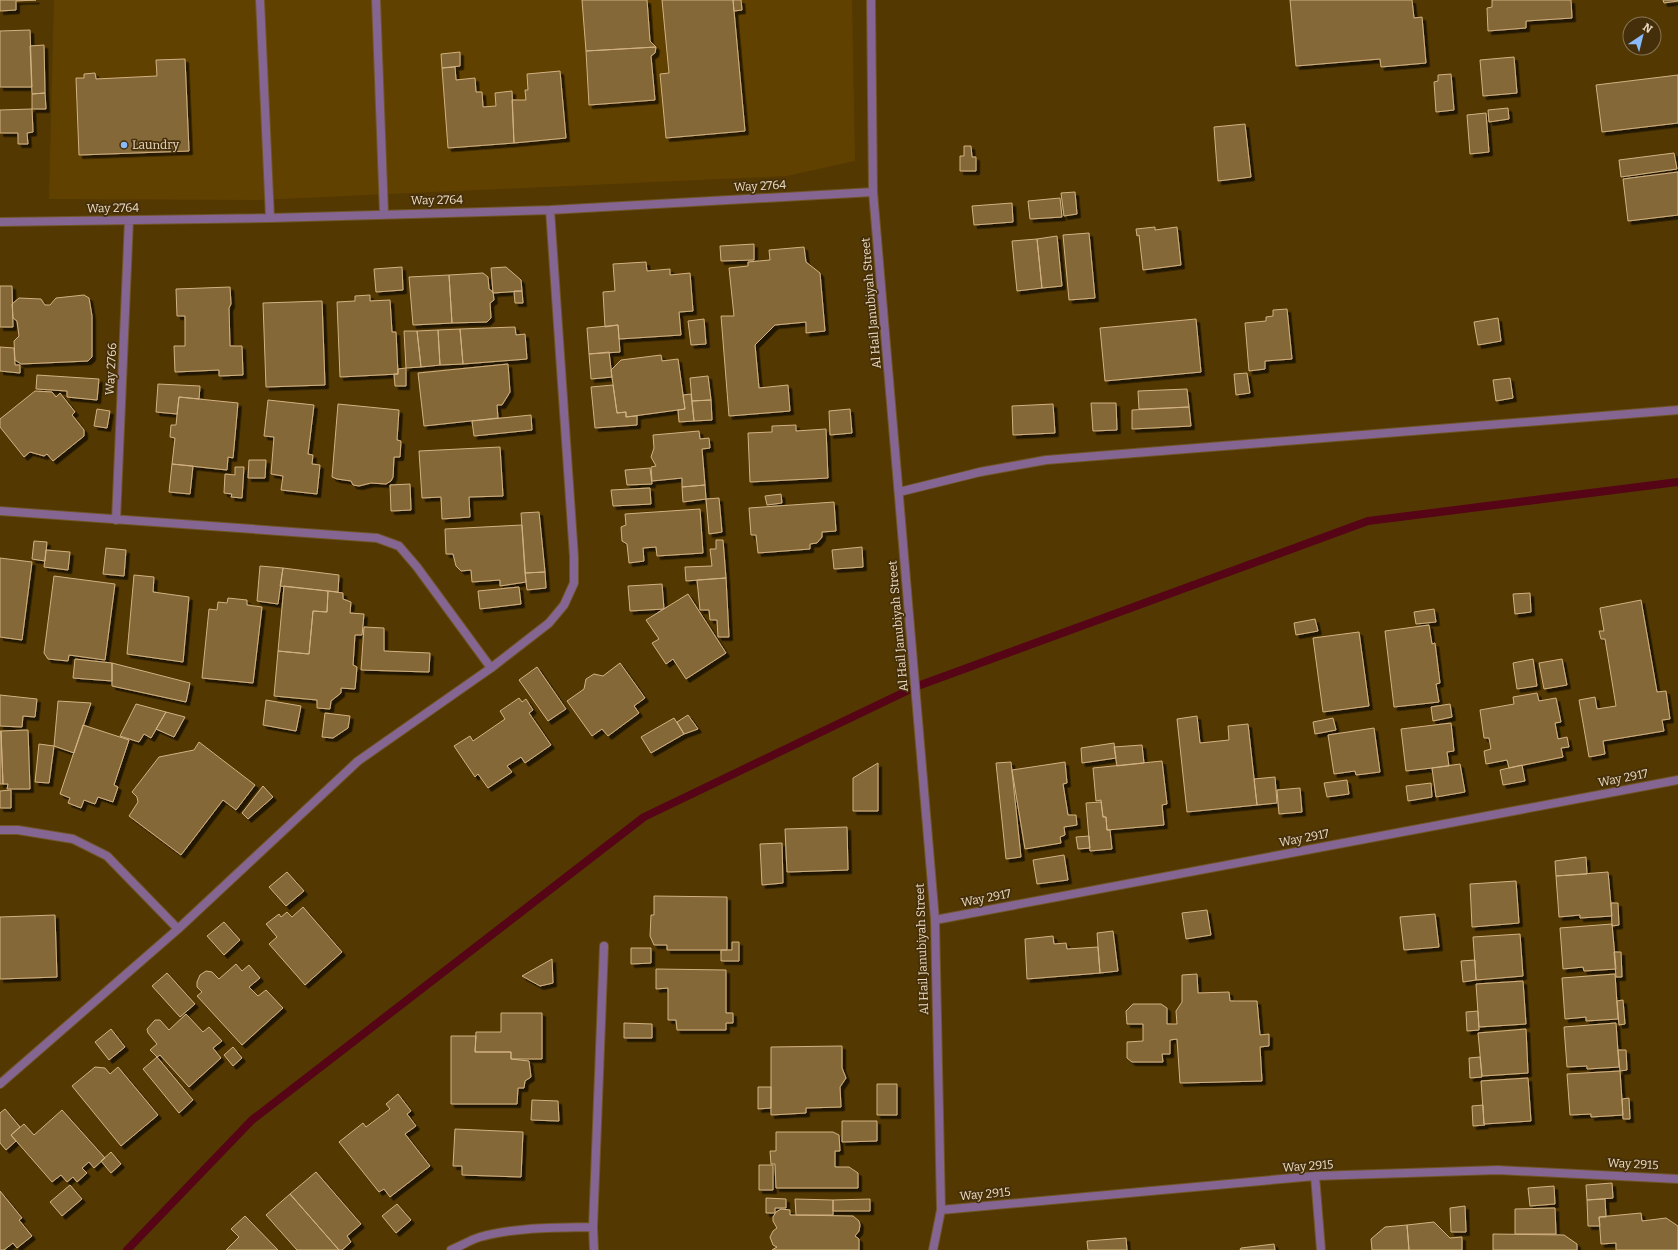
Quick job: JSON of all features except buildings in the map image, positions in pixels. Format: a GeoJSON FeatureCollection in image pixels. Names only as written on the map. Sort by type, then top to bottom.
{"type":"FeatureCollection","features":[{"type":"Feature","properties":{"kind":"street"},"geometry":{"type":"LineString","coordinates":[[260,0],[270,218]]}},
{"type":"Feature","properties":{"kind":"street"},"geometry":{"type":"LineString","coordinates":[[376,0],[384,214]]}},
{"type":"Feature","properties":{"kind":"street","name":"Al Hail Janubiyah Street"},"geometry":{"type":"LineString","coordinates":[[871,0],[873,192],[935,920],[941,1210],[933,1250]]}},
{"type":"Feature","properties":{"kind":"street","name":"Way 2764"},"geometry":{"type":"LineString","coordinates":[[0,222],[270,218],[550,210],[873,192]]}},
{"type":"Feature","properties":{"kind":"street"},"geometry":{"type":"LineString","coordinates":[[0,1084],[178,929],[358,761],[491,668],[549,623],[564,605],[574,584],[574,557],[550,210]]}},
{"type":"Feature","properties":{"kind":"street","name":"Way 2766"},"geometry":{"type":"LineString","coordinates":[[116,520],[130,220]]}},
{"type":"Feature","properties":{"kind":"street"},"geometry":{"type":"LineString","coordinates":[[899,492],[980,472],[1046,460],[1678,410]]}},
{"type":"Feature","properties":{"kind":"street"},"geometry":{"type":"LineString","coordinates":[[0,511],[377,538],[399,546],[417,567],[491,668]]}},
{"type":"Feature","properties":{"kind":"street","name":"Way 2917"},"geometry":{"type":"LineString","coordinates":[[935,920],[1678,780]]}},
{"type":"Feature","properties":{"kind":"street"},"geometry":{"type":"LineString","coordinates":[[0,830],[18,830],[73,839],[107,856],[178,929]]}},
{"type":"Feature","properties":{"kind":"street"},"geometry":{"type":"LineString","coordinates":[[594,1250],[593,1226],[604,946]]}},
{"type":"Feature","properties":{"kind":"street","name":"Way 2915"},"geometry":{"type":"LineString","coordinates":[[941,1210],[1315,1176],[1498,1170],[1678,1179]]}},
{"type":"Feature","properties":{"kind":"street"},"geometry":{"type":"LineString","coordinates":[[1315,1176],[1321,1250]]}},
{"type":"Feature","properties":{"kind":"street"},"geometry":{"type":"LineString","coordinates":[[452,1250],[479,1238],[507,1231],[536,1228],[593,1226]]}},
{"type":"Feature","properties":{"kind":"shaded area"},"geometry":{"type":"Polygon","coordinates":[[[54,0],[852,0],[855,161],[787,176],[258,200],[49,199],[54,0]]]}},
{"type":"Feature","properties":{"kind":"waterway"},"geometry":{"type":"LineString","coordinates":[[127,1250],[252,1120],[644,817],[915,687],[1368,521],[1678,482]]}},
{"type":"Feature","properties":{"kind":"place","name":"Laundry"},"geometry":{"type":"Point","coordinates":[124,145]}}]}
